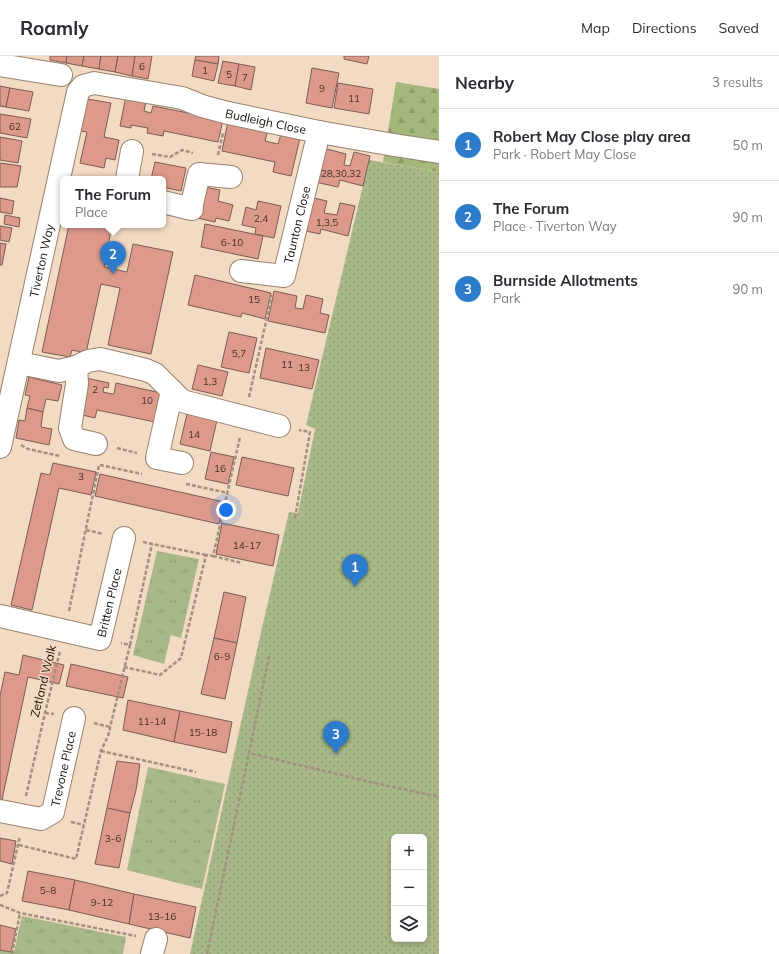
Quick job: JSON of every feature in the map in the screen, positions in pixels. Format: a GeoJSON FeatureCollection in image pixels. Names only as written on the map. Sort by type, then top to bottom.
{"type":"FeatureCollection","features":[{"type":"Feature","properties":{"kind":"street"},"geometry":{"type":"LineString","coordinates":[[0,65],[61,75]]}},
{"type":"Feature","properties":{"kind":"street","name":"Budleigh Close"},"geometry":{"type":"LineString","coordinates":[[94,83],[182,98],[202,106],[228,113],[319,132],[439,152]]}},
{"type":"Feature","properties":{"kind":"street","name":"Tiverton Way"},"geometry":{"type":"LineString","coordinates":[[62,176],[78,92],[83,86],[94,83]]}},
{"type":"Feature","properties":{"kind":"street","name":"Taunton Close"},"geometry":{"type":"LineString","coordinates":[[241,271],[284,276],[319,132]]}},
{"type":"Feature","properties":{"kind":"street"},"geometry":{"type":"LineString","coordinates":[[128,176],[132,152]]}},
{"type":"Feature","properties":{"kind":"street"},"geometry":{"type":"LineString","coordinates":[[166,203],[192,209],[198,174],[223,176]]}},
{"type":"Feature","properties":{"kind":"street","name":"Tiverton Way"},"geometry":{"type":"LineString","coordinates":[[1,443],[60,184]]}},
{"type":"Feature","properties":{"kind":"street"},"geometry":{"type":"LineString","coordinates":[[19,363],[59,371],[76,367],[88,361],[100,359],[146,370],[155,374],[182,401],[279,426]]}},
{"type":"Feature","properties":{"kind":"street"},"geometry":{"type":"LineString","coordinates":[[76,367],[77,384],[70,428],[74,438],[96,444]]}},
{"type":"Feature","properties":{"kind":"street"},"geometry":{"type":"LineString","coordinates":[[172,390],[158,458],[182,473]]}},
{"type":"Feature","properties":{"kind":"street","name":"Britten Place"},"geometry":{"type":"LineString","coordinates":[[0,616],[100,639],[124,538]]}},
{"type":"Feature","properties":{"kind":"street","name":"Trevone Place"},"geometry":{"type":"LineString","coordinates":[[0,811],[41,819],[53,812],[74,718]]}},
{"type":"Feature","properties":{"kind":"path"},"geometry":{"type":"LineString","coordinates":[[223,176],[217,158],[228,113]]}},
{"type":"Feature","properties":{"kind":"path"},"geometry":{"type":"LineString","coordinates":[[132,152],[170,157],[182,150],[196,153]]}},
{"type":"Feature","properties":{"kind":"path"},"geometry":{"type":"LineString","coordinates":[[213,556],[276,275]]}},
{"type":"Feature","properties":{"kind":"path"},"geometry":{"type":"LineString","coordinates":[[279,426],[310,432],[295,518]]}},
{"type":"Feature","properties":{"kind":"path"},"geometry":{"type":"LineString","coordinates":[[1,443],[18,443],[28,449],[63,457]]}},
{"type":"Feature","properties":{"kind":"path"},"geometry":{"type":"LineString","coordinates":[[96,444],[158,458]]}},
{"type":"Feature","properties":{"kind":"path","name":"Zetland Walk"},"geometry":{"type":"LineString","coordinates":[[0,896],[7,893],[19,845],[22,815],[65,630],[99,465],[144,475]]}},
{"type":"Feature","properties":{"kind":"path"},"geometry":{"type":"LineString","coordinates":[[182,473],[228,493]]}},
{"type":"Feature","properties":{"kind":"path"},"geometry":{"type":"LineString","coordinates":[[19,845],[76,859],[101,751],[108,736],[130,645],[152,544]]}},
{"type":"Feature","properties":{"kind":"path"},"geometry":{"type":"LineString","coordinates":[[124,667],[160,675],[181,658],[206,555],[242,563]]}},
{"type":"Feature","properties":{"kind":"path"},"geometry":{"type":"LineString","coordinates":[[100,639],[130,645]]}},
{"type":"Feature","properties":{"kind":"path"},"geometry":{"type":"LineString","coordinates":[[207,954],[269,656]]}},
{"type":"Feature","properties":{"kind":"path"},"geometry":{"type":"LineString","coordinates":[[101,751],[196,772]]}},
{"type":"Feature","properties":{"kind":"path"},"geometry":{"type":"LineString","coordinates":[[248,753],[439,797]]}},
{"type":"Feature","properties":{"kind":"path"},"geometry":{"type":"LineString","coordinates":[[0,905],[20,914],[154,947]]}},
{"type":"Feature","properties":{"kind":"path"},"geometry":{"type":"LineString","coordinates":[[12,954],[20,914]]}},
{"type":"Feature","properties":{"kind":"green space"},"geometry":{"type":"Polygon","coordinates":[[[396,82],[439,89],[439,172],[383,162],[396,82]]]}},
{"type":"Feature","properties":{"kind":"green space"},"geometry":{"type":"Polygon","coordinates":[[[369,160],[439,172],[439,954],[190,954],[289,512],[298,513],[315,429],[306,425],[369,160]]]}},
{"type":"Feature","properties":{"kind":"green space"},"geometry":{"type":"Polygon","coordinates":[[[157,551],[199,559],[181,638],[171,635],[164,664],[133,655],[157,551]]]}},
{"type":"Feature","properties":{"kind":"green space"},"geometry":{"type":"Polygon","coordinates":[[[148,767],[225,784],[202,889],[127,870],[148,767]]]}},
{"type":"Feature","properties":{"kind":"green space"},"geometry":{"type":"Polygon","coordinates":[[[22,916],[126,937],[123,954],[0,954],[0,949],[14,952],[22,916]]]}},
{"type":"Feature","properties":{"kind":"building"},"geometry":{"type":"Polygon","coordinates":[[[50,56],[67,56],[66,63],[50,60],[50,56]]]}},
{"type":"Feature","properties":{"kind":"building"},"geometry":{"type":"Polygon","coordinates":[[[67,56],[84,56],[82,66],[66,63],[67,56]]]}},
{"type":"Feature","properties":{"kind":"building"},"geometry":{"type":"Polygon","coordinates":[[[84,56],[101,56],[99,69],[82,66],[84,56]]]}},
{"type":"Feature","properties":{"kind":"building"},"geometry":{"type":"Polygon","coordinates":[[[101,56],[118,56],[115,72],[99,69],[101,56]]]}},
{"type":"Feature","properties":{"kind":"building"},"geometry":{"type":"Polygon","coordinates":[[[118,56],[135,56],[132,76],[115,72],[118,56]]]}},
{"type":"Feature","properties":{"kind":"building"},"geometry":{"type":"Polygon","coordinates":[[[135,56],[152,56],[148,79],[132,76],[135,56]]]}},
{"type":"Feature","properties":{"kind":"building"},"geometry":{"type":"Polygon","coordinates":[[[196,56],[219,56],[218,64],[195,60],[196,56]]]}},
{"type":"Feature","properties":{"kind":"building"},"geometry":{"type":"Polygon","coordinates":[[[344,56],[369,56],[367,64],[344,59],[344,56]]]}},
{"type":"Feature","properties":{"kind":"building"},"geometry":{"type":"Polygon","coordinates":[[[195,60],[218,64],[214,81],[192,76],[195,60]]]}},
{"type":"Feature","properties":{"kind":"building"},"geometry":{"type":"Polygon","coordinates":[[[223,61],[239,64],[235,86],[218,83],[223,61]]]}},
{"type":"Feature","properties":{"kind":"building"},"geometry":{"type":"Polygon","coordinates":[[[239,64],[255,67],[251,90],[235,86],[239,64]]]}},
{"type":"Feature","properties":{"kind":"building"},"geometry":{"type":"Polygon","coordinates":[[[312,68],[339,73],[332,108],[306,103],[312,68]]]}},
{"type":"Feature","properties":{"kind":"building"},"geometry":{"type":"Polygon","coordinates":[[[338,83],[373,89],[369,114],[334,108],[338,83]]]}},
{"type":"Feature","properties":{"kind":"building"},"geometry":{"type":"Polygon","coordinates":[[[0,86],[10,88],[6,107],[0,106],[0,86]]]}},
{"type":"Feature","properties":{"kind":"building"},"geometry":{"type":"Polygon","coordinates":[[[10,88],[33,92],[29,111],[6,107],[10,88]]]}},
{"type":"Feature","properties":{"kind":"building"},"geometry":{"type":"Polygon","coordinates":[[[126,96],[146,101],[144,111],[151,113],[153,106],[223,120],[218,142],[164,131],[163,136],[147,133],[148,128],[131,125],[131,128],[120,126],[126,96]]]}},
{"type":"Feature","properties":{"kind":"building"},"geometry":{"type":"Polygon","coordinates":[[[87,99],[111,103],[104,137],[119,140],[115,160],[106,158],[104,168],[80,163],[87,132],[80,131],[87,99]]]}},
{"type":"Feature","properties":{"kind":"building"},"geometry":{"type":"Polygon","coordinates":[[[0,114],[31,119],[27,138],[0,133],[0,114]]]}},
{"type":"Feature","properties":{"kind":"building"},"geometry":{"type":"Polygon","coordinates":[[[228,121],[268,130],[265,141],[278,144],[281,134],[300,138],[291,176],[273,172],[275,162],[222,151],[228,121]]]}},
{"type":"Feature","properties":{"kind":"building"},"geometry":{"type":"Polygon","coordinates":[[[0,137],[22,141],[18,163],[0,160],[0,137]]]}},
{"type":"Feature","properties":{"kind":"building"},"geometry":{"type":"Polygon","coordinates":[[[323,148],[346,154],[344,165],[350,166],[354,152],[370,156],[363,186],[340,180],[338,187],[315,182],[323,148]]]}},
{"type":"Feature","properties":{"kind":"building"},"geometry":{"type":"Polygon","coordinates":[[[155,162],[186,168],[181,191],[166,188],[166,176],[152,176],[155,162]]]}},
{"type":"Feature","properties":{"kind":"building"},"geometry":{"type":"Polygon","coordinates":[[[0,163],[21,166],[17,187],[0,187],[0,163]]]}},
{"type":"Feature","properties":{"kind":"building"},"geometry":{"type":"Polygon","coordinates":[[[204,187],[220,190],[218,201],[233,205],[229,221],[216,218],[215,222],[197,218],[204,187]]]}},
{"type":"Feature","properties":{"kind":"building"},"geometry":{"type":"Polygon","coordinates":[[[309,197],[327,201],[324,213],[337,215],[340,203],[355,206],[348,236],[321,229],[320,234],[301,230],[309,197]]]}},
{"type":"Feature","properties":{"kind":"building"},"geometry":{"type":"Polygon","coordinates":[[[0,198],[14,201],[12,214],[0,212],[0,198]]]}},
{"type":"Feature","properties":{"kind":"building"},"geometry":{"type":"Polygon","coordinates":[[[258,201],[281,206],[274,238],[255,234],[256,228],[242,225],[246,207],[256,210],[258,201]]]}},
{"type":"Feature","properties":{"kind":"building"},"geometry":{"type":"Polygon","coordinates":[[[5,215],[20,218],[19,227],[4,224],[5,215]]]}},
{"type":"Feature","properties":{"kind":"building"},"geometry":{"type":"Polygon","coordinates":[[[205,224],[263,236],[258,259],[201,247],[205,224]]]}},
{"type":"Feature","properties":{"kind":"building"},"geometry":{"type":"Polygon","coordinates":[[[0,226],[12,228],[9,242],[0,240],[0,226]]]}},
{"type":"Feature","properties":{"kind":"building"},"geometry":{"type":"Polygon","coordinates":[[[68,228],[111,228],[104,267],[127,272],[133,244],[173,252],[151,354],[108,345],[120,288],[101,284],[86,353],[72,350],[70,357],[42,352],[68,228]]]}},
{"type":"Feature","properties":{"kind":"building"},"geometry":{"type":"Polygon","coordinates":[[[0,243],[6,244],[2,265],[0,265],[0,243]]]}},
{"type":"Feature","properties":{"kind":"building"},"geometry":{"type":"Polygon","coordinates":[[[195,275],[271,293],[265,319],[242,313],[241,317],[188,305],[195,275]]]}},
{"type":"Feature","properties":{"kind":"building"},"geometry":{"type":"Polygon","coordinates":[[[274,291],[297,296],[295,308],[303,309],[306,295],[323,299],[320,313],[329,315],[325,333],[268,321],[274,291]]]}},
{"type":"Feature","properties":{"kind":"building"},"geometry":{"type":"Polygon","coordinates":[[[229,332],[257,338],[249,373],[221,367],[229,332]]]}},
{"type":"Feature","properties":{"kind":"building"},"geometry":{"type":"Polygon","coordinates":[[[266,348],[319,360],[312,389],[260,378],[266,348]]]}},
{"type":"Feature","properties":{"kind":"building"},"geometry":{"type":"Polygon","coordinates":[[[198,365],[228,372],[222,396],[192,389],[198,365]]]}},
{"type":"Feature","properties":{"kind":"building"},"geometry":{"type":"Polygon","coordinates":[[[29,377],[62,385],[58,401],[46,399],[43,412],[27,408],[30,396],[25,395],[29,377]]]}},
{"type":"Feature","properties":{"kind":"building"},"geometry":{"type":"Polygon","coordinates":[[[86,378],[109,383],[108,388],[104,387],[103,392],[112,394],[114,394],[116,383],[161,393],[155,422],[97,410],[95,418],[78,414],[86,378]]]}},
{"type":"Feature","properties":{"kind":"building"},"geometry":{"type":"Polygon","coordinates":[[[27,408],[43,412],[41,427],[52,429],[49,445],[16,438],[19,420],[25,421],[27,408]]]}},
{"type":"Feature","properties":{"kind":"building"},"geometry":{"type":"Polygon","coordinates":[[[187,414],[217,420],[210,451],[180,444],[187,414]]]}},
{"type":"Feature","properties":{"kind":"building"},"geometry":{"type":"Polygon","coordinates":[[[211,452],[234,457],[228,484],[205,479],[211,452]]]}},
{"type":"Feature","properties":{"kind":"building"},"geometry":{"type":"Polygon","coordinates":[[[242,457],[294,468],[288,496],[236,485],[242,457]]]}},
{"type":"Feature","properties":{"kind":"building"},"geometry":{"type":"Polygon","coordinates":[[[53,463],[96,472],[91,495],[59,488],[32,610],[11,605],[41,473],[50,475],[53,463]]]}},
{"type":"Feature","properties":{"kind":"building"},"geometry":{"type":"Polygon","coordinates":[[[100,474],[224,502],[219,524],[95,496],[100,474]]]}},
{"type":"Feature","properties":{"kind":"building"},"geometry":{"type":"Polygon","coordinates":[[[222,523],[279,535],[273,566],[216,554],[222,523]]]}},
{"type":"Feature","properties":{"kind":"building"},"geometry":{"type":"Polygon","coordinates":[[[224,592],[246,597],[237,643],[214,638],[224,592]]]}},
{"type":"Feature","properties":{"kind":"building"},"geometry":{"type":"Polygon","coordinates":[[[214,638],[237,643],[225,699],[201,694],[214,638]]]}},
{"type":"Feature","properties":{"kind":"building"},"geometry":{"type":"Polygon","coordinates":[[[23,655],[64,665],[59,684],[28,677],[2,800],[0,800],[0,696],[5,672],[19,675],[23,655]]]}},
{"type":"Feature","properties":{"kind":"building"},"geometry":{"type":"Polygon","coordinates":[[[71,664],[128,677],[123,698],[66,686],[71,664]]]}},
{"type":"Feature","properties":{"kind":"building"},"geometry":{"type":"Polygon","coordinates":[[[128,700],[180,711],[174,742],[123,730],[128,700]]]}},
{"type":"Feature","properties":{"kind":"building"},"geometry":{"type":"Polygon","coordinates":[[[180,711],[232,722],[226,753],[174,742],[180,711]]]}},
{"type":"Feature","properties":{"kind":"building"},"geometry":{"type":"Polygon","coordinates":[[[117,761],[140,764],[136,790],[130,813],[107,808],[117,761]]]}},
{"type":"Feature","properties":{"kind":"building"},"geometry":{"type":"Polygon","coordinates":[[[107,808],[130,813],[119,868],[95,864],[107,808]]]}},
{"type":"Feature","properties":{"kind":"building"},"geometry":{"type":"Polygon","coordinates":[[[0,838],[16,841],[12,864],[0,861],[0,838]]]}},
{"type":"Feature","properties":{"kind":"building"},"geometry":{"type":"Polygon","coordinates":[[[28,871],[75,880],[69,910],[22,901],[28,871]]]}},
{"type":"Feature","properties":{"kind":"building"},"geometry":{"type":"Polygon","coordinates":[[[75,880],[134,894],[129,924],[69,910],[75,880]]]}},
{"type":"Feature","properties":{"kind":"building"},"geometry":{"type":"Polygon","coordinates":[[[134,894],[196,907],[190,938],[129,924],[134,894]]]}},
{"type":"Feature","properties":{"kind":"building"},"geometry":{"type":"Polygon","coordinates":[[[0,925],[16,929],[11,952],[0,950],[0,925]]]}},
{"type":"Feature","properties":{"kind":"place","name":"The Forum"},"geometry":{"type":"Point","coordinates":[113,274]}},
{"type":"Feature","properties":{"kind":"place","name":"Robert May Close play area"},"geometry":{"type":"Point","coordinates":[355,587]}},
{"type":"Feature","properties":{"kind":"place","name":"Burnside Allotments"},"geometry":{"type":"Point","coordinates":[336,754]}}]}
